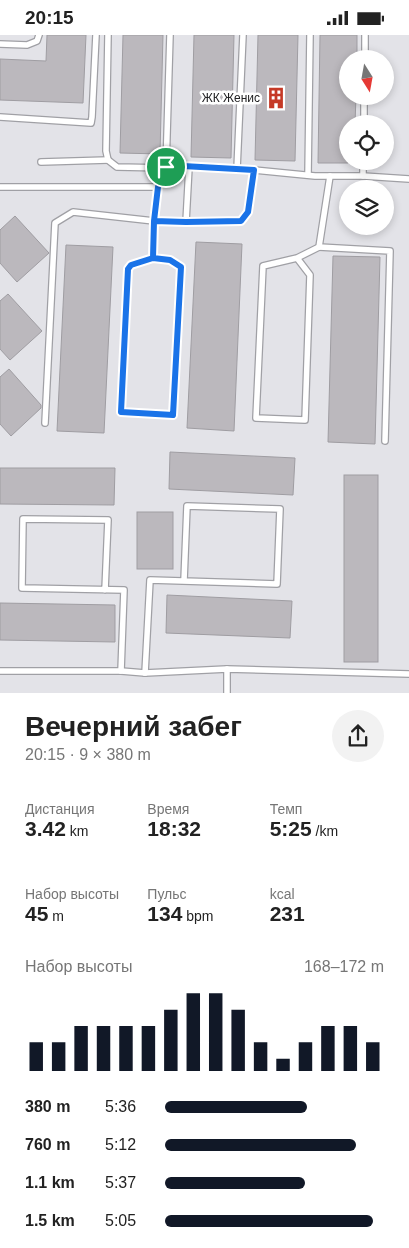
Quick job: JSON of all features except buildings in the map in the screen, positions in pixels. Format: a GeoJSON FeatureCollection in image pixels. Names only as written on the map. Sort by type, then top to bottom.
{"type":"FeatureCollection","features":[{"type":"Feature","properties":{"kind":"lane"},"geometry":{"type":"LineString","coordinates":[[0,44],[27,45],[37,41],[39,35]]}},
{"type":"Feature","properties":{"kind":"lane"},"geometry":{"type":"LineString","coordinates":[[0,117],[90,123],[92,117],[96,35]]}},
{"type":"Feature","properties":{"kind":"lane"},"geometry":{"type":"LineString","coordinates":[[108,35],[106,151],[108,160]]}},
{"type":"Feature","properties":{"kind":"lane"},"geometry":{"type":"LineString","coordinates":[[153,258],[154,221],[158,187],[166,167],[170,35]]}},
{"type":"Feature","properties":{"kind":"lane"},"geometry":{"type":"LineString","coordinates":[[237,169],[243,35]]}},
{"type":"Feature","properties":{"kind":"lane"},"geometry":{"type":"LineString","coordinates":[[308,175],[310,35]]}},
{"type":"Feature","properties":{"kind":"lane"},"geometry":{"type":"LineString","coordinates":[[365,35],[365,50]]}},
{"type":"Feature","properties":{"kind":"lane"},"geometry":{"type":"LineString","coordinates":[[41,162],[108,160],[117,167],[189,167],[308,175],[409,179]]}},
{"type":"Feature","properties":{"kind":"lane"},"geometry":{"type":"LineString","coordinates":[[186,222],[189,167]]}},
{"type":"Feature","properties":{"kind":"lane"},"geometry":{"type":"LineString","coordinates":[[45,423],[55,223],[73,212],[154,221],[241,221],[248,212],[254,170]]}},
{"type":"Feature","properties":{"kind":"lane"},"geometry":{"type":"LineString","coordinates":[[362,170],[362,176]]}},
{"type":"Feature","properties":{"kind":"lane"},"geometry":{"type":"LineString","coordinates":[[319,247],[330,176]]}},
{"type":"Feature","properties":{"kind":"lane"},"geometry":{"type":"LineString","coordinates":[[0,187],[158,187]]}},
{"type":"Feature","properties":{"kind":"lane"},"geometry":{"type":"LineString","coordinates":[[297,258],[310,275],[305,420],[256,418],[263,266],[297,258],[319,247],[390,251],[385,441]]}},
{"type":"Feature","properties":{"kind":"lane"},"geometry":{"type":"LineString","coordinates":[[153,258],[170,260],[181,267],[173,415],[121,412],[128,269],[131,265],[153,258]]}},
{"type":"Feature","properties":{"kind":"lane"},"geometry":{"type":"LineString","coordinates":[[145,673],[150,580],[276,584],[280,509],[187,506],[184,581]]}},
{"type":"Feature","properties":{"kind":"lane"},"geometry":{"type":"LineString","coordinates":[[105,590],[108,520],[23,519],[22,588],[105,590],[124,590],[122,671]]}},
{"type":"Feature","properties":{"kind":"lane"},"geometry":{"type":"LineString","coordinates":[[227,669],[227,693]]}},
{"type":"Feature","properties":{"kind":"lane"},"geometry":{"type":"LineString","coordinates":[[0,671],[122,671],[145,673],[227,669],[409,675]]}},
{"type":"Feature","properties":{"kind":"place","name":"ЖК Женис"},"geometry":{"type":"Point","coordinates":[276,98]}},
{"type":"Feature","properties":{"kind":"route"},"geometry":{"type":"LineString","coordinates":[[166,167],[158,187],[154,221],[153,258],[131,265],[128,269],[121,412],[173,415],[181,267],[170,260],[153,258],[154,221],[241,221],[248,212],[254,170],[183,166],[166,167]]}}]}
